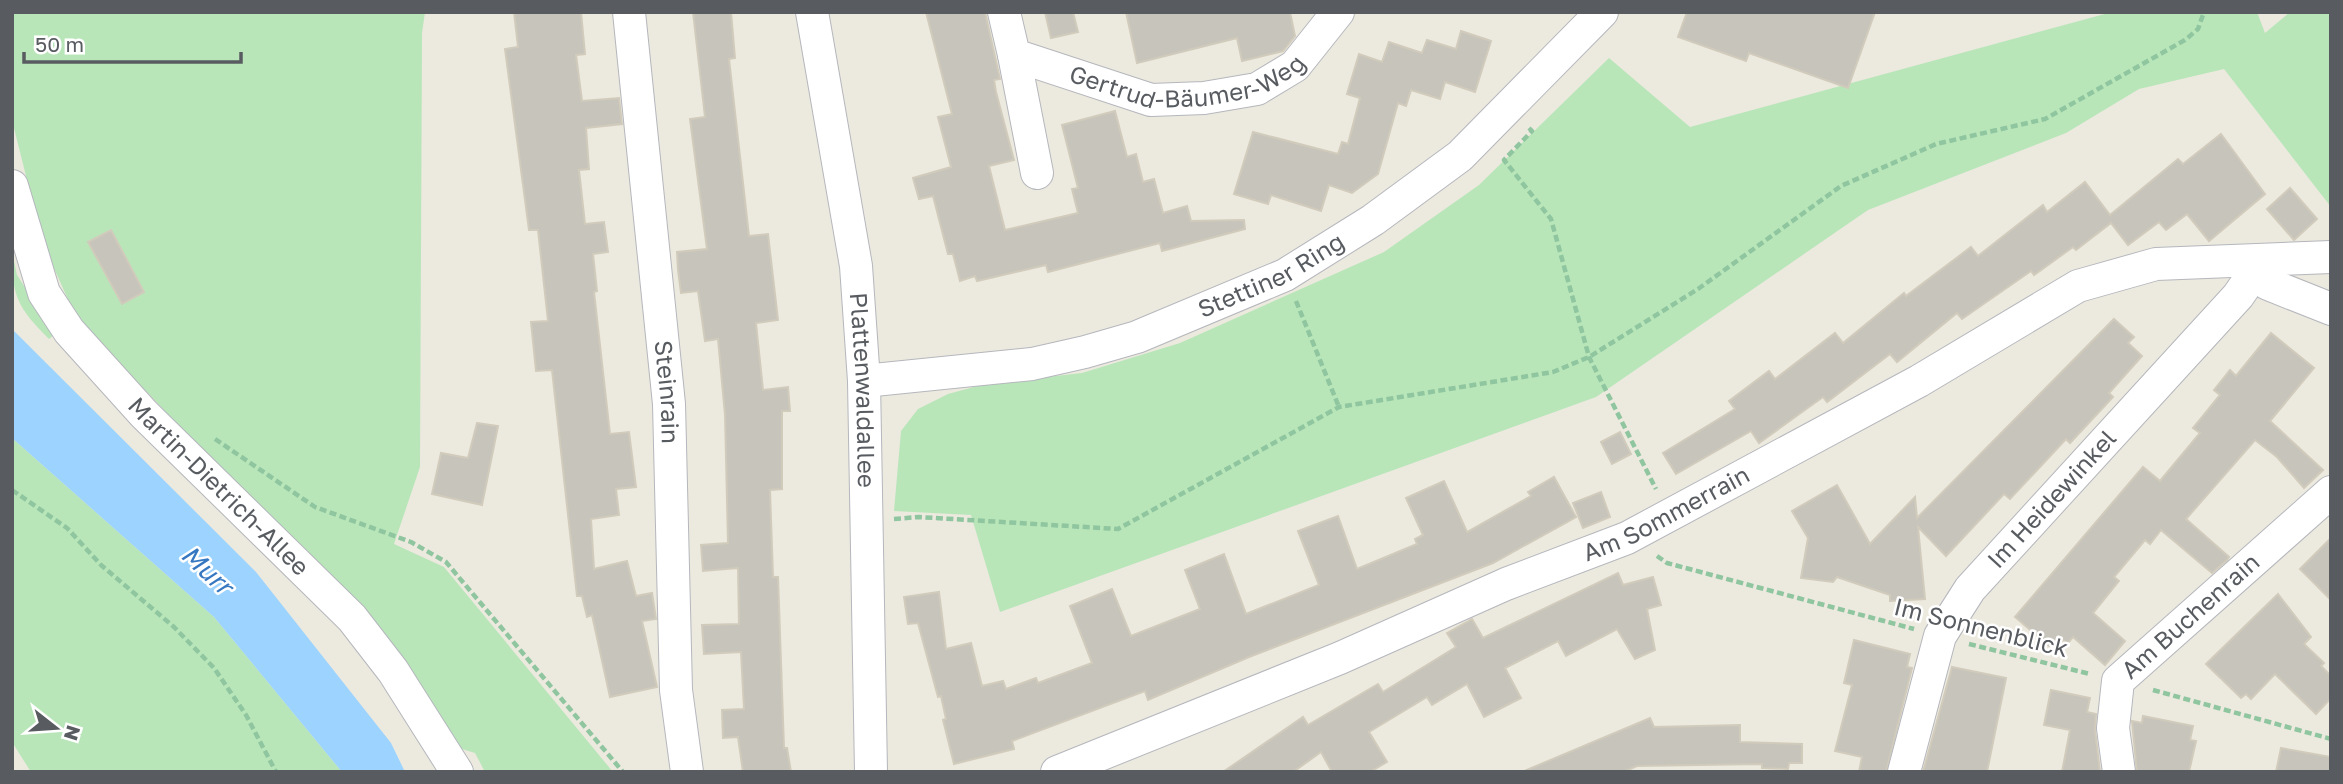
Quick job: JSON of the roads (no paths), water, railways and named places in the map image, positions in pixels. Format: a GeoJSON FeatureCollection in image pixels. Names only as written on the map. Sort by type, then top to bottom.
{"type":"FeatureCollection","features":[{"type":"Feature","properties":{"kind":"street","name":"Steinrain"},"geometry":{"type":"LineString","coordinates":[[629,12],[669,404],[676,690],[687,772]]}},
{"type":"Feature","properties":{"kind":"street","name":"Plattenwaldallee"},"geometry":{"type":"LineString","coordinates":[[812,12],[856,266],[864,381],[871,772]]}},
{"type":"Feature","properties":{"kind":"street"},"geometry":{"type":"LineString","coordinates":[[1004,12],[1037,173]]}},
{"type":"Feature","properties":{"kind":"street","name":"Gertrud-Bäumer-Weg"},"geometry":{"type":"LineString","coordinates":[[1014,55],[1151,100],[1204,98],[1257,89],[1296,66],[1338,12]]}},
{"type":"Feature","properties":{"kind":"street","name":"Stettiner Ring"},"geometry":{"type":"LineString","coordinates":[[864,381],[1032,364],[1085,352],[1137,337],[1284,275],[1373,220],[1460,156],[1602,12]]}},
{"type":"Feature","properties":{"kind":"street","name":"Martin-Dietrich-Allee"},"geometry":{"type":"LineString","coordinates":[[12,186],[44,293],[69,331],[144,414],[352,618],[393,671],[457,772]]}},
{"type":"Feature","properties":{"kind":"street","name":"Am Sommerrain"},"geometry":{"type":"LineString","coordinates":[[1058,772],[1340,658],[1506,584],[1628,538],[1919,382],[2078,286],[2155,264],[2331,257]]}},
{"type":"Feature","properties":{"kind":"street"},"geometry":{"type":"LineString","coordinates":[[2263,260],[2268,284],[2331,309]]}},
{"type":"Feature","properties":{"kind":"street","name":"Im Heidewinkel"},"geometry":{"type":"LineString","coordinates":[[1904,772],[1940,636],[1970,589],[2238,296],[2263,260]]}},
{"type":"Feature","properties":{"kind":"street","name":"Am Buchenrain"},"geometry":{"type":"LineString","coordinates":[[2119,772],[2113,728],[2118,681],[2331,492]]}},
{"type":"Feature","properties":{"kind":"water","name":"Murr"},"geometry":{"type":"Polygon","coordinates":[[[12,329],[256,572],[391,743],[405,772],[342,772],[214,617],[12,438],[12,329]]]}}]}
